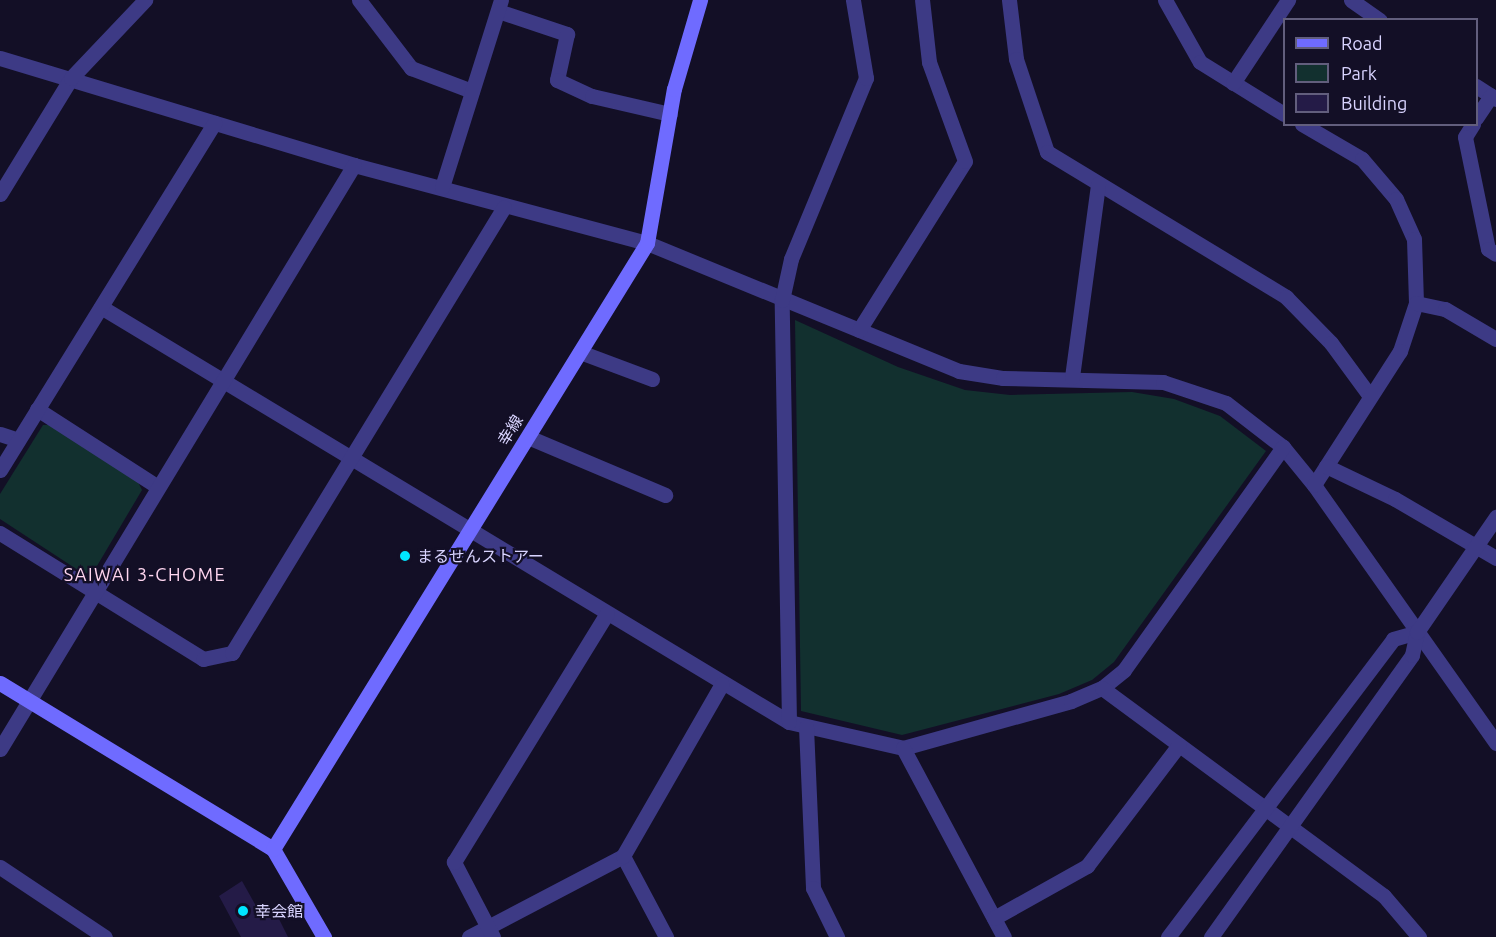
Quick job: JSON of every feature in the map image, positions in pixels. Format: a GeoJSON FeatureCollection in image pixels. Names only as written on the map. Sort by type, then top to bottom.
{"type":"FeatureCollection","features":[{"type":"Feature","properties":{"kind":"street"},"geometry":{"type":"LineString","coordinates":[[0,194],[71,78],[145,0]]}},
{"type":"Feature","properties":{"kind":"street"},"geometry":{"type":"LineString","coordinates":[[359,0],[411,68],[472,91]]}},
{"type":"Feature","properties":{"kind":"street","name":"幸線"},"geometry":{"type":"LineString","coordinates":[[273,849],[647,243],[670,114],[700,0]]}},
{"type":"Feature","properties":{"kind":"street"},"geometry":{"type":"LineString","coordinates":[[789,722],[782,300],[791,259],[866,78],[853,0]]}},
{"type":"Feature","properties":{"kind":"street"},"geometry":{"type":"LineString","coordinates":[[859,330],[965,161],[929,62],[922,0]]}},
{"type":"Feature","properties":{"kind":"street"},"geometry":{"type":"LineString","coordinates":[[1009,0],[1016,58],[1047,152],[1098,184],[1147,209],[1286,297],[1331,343],[1370,396]]}},
{"type":"Feature","properties":{"kind":"street"},"geometry":{"type":"LineString","coordinates":[[1165,0],[1200,62],[1283,113]]}},
{"type":"Feature","properties":{"kind":"street"},"geometry":{"type":"LineString","coordinates":[[1233,83],[1288,0]]}},
{"type":"Feature","properties":{"kind":"street"},"geometry":{"type":"LineString","coordinates":[[1351,0],[1377,18]]}},
{"type":"Feature","properties":{"kind":"street"},"geometry":{"type":"LineString","coordinates":[[442,187],[499,5],[567,34],[557,80],[592,96],[670,114]]}},
{"type":"Feature","properties":{"kind":"street"},"geometry":{"type":"LineString","coordinates":[[0,58],[354,165],[442,187],[504,207],[647,243],[959,371],[1003,378],[1072,377],[1163,382],[1226,403],[1283,447],[1314,485],[1496,743]]}},
{"type":"Feature","properties":{"kind":"street"},"geometry":{"type":"LineString","coordinates":[[1478,87],[1494,97],[1478,116]]}},
{"type":"Feature","properties":{"kind":"street"},"geometry":{"type":"LineString","coordinates":[[0,470],[214,123]]}},
{"type":"Feature","properties":{"kind":"street"},"geometry":{"type":"LineString","coordinates":[[1305,126],[1362,159],[1396,199],[1414,239],[1416,303],[1400,351],[1314,485]]}},
{"type":"Feature","properties":{"kind":"street"},"geometry":{"type":"LineString","coordinates":[[1472,126],[1465,137],[1488,249],[1496,254]]}},
{"type":"Feature","properties":{"kind":"street"},"geometry":{"type":"LineString","coordinates":[[0,749],[31,702],[222,380],[354,165]]}},
{"type":"Feature","properties":{"kind":"street"},"geometry":{"type":"LineString","coordinates":[[1072,377],[1098,184]]}},
{"type":"Feature","properties":{"kind":"street"},"geometry":{"type":"LineString","coordinates":[[0,533],[203,659],[232,653],[504,207]]}},
{"type":"Feature","properties":{"kind":"street"},"geometry":{"type":"LineString","coordinates":[[1416,303],[1445,309],[1496,339]]}},
{"type":"Feature","properties":{"kind":"street"},"geometry":{"type":"LineString","coordinates":[[101,308],[471,529],[722,684],[789,722],[903,748],[1071,701],[1102,688],[1124,670],[1283,447]]}},
{"type":"Feature","properties":{"kind":"street"},"geometry":{"type":"LineString","coordinates":[[580,352],[652,379]]}},
{"type":"Feature","properties":{"kind":"street"},"geometry":{"type":"LineString","coordinates":[[37,409],[158,487]]}},
{"type":"Feature","properties":{"kind":"street"},"geometry":{"type":"LineString","coordinates":[[0,434],[18,440]]}},
{"type":"Feature","properties":{"kind":"street"},"geometry":{"type":"LineString","coordinates":[[528,437],[665,495]]}},
{"type":"Feature","properties":{"kind":"street"},"geometry":{"type":"LineString","coordinates":[[1326,466],[1496,558]]}},
{"type":"Feature","properties":{"kind":"street"},"geometry":{"type":"LineString","coordinates":[[1211,937],[1412,655],[1417,632],[1496,517]]}},
{"type":"Feature","properties":{"kind":"street"},"geometry":{"type":"LineString","coordinates":[[490,932],[454,862],[607,613]]}},
{"type":"Feature","properties":{"kind":"street"},"geometry":{"type":"LineString","coordinates":[[1168,937],[1393,639],[1417,632]]}},
{"type":"Feature","properties":{"kind":"street"},"geometry":{"type":"LineString","coordinates":[[0,683],[273,849],[324,937]]}},
{"type":"Feature","properties":{"kind":"street"},"geometry":{"type":"LineString","coordinates":[[469,937],[490,932],[623,856],[722,684]]}},
{"type":"Feature","properties":{"kind":"street"},"geometry":{"type":"LineString","coordinates":[[1102,688],[1384,896],[1419,937]]}},
{"type":"Feature","properties":{"kind":"street"},"geometry":{"type":"LineString","coordinates":[[806,727],[813,888],[837,937]]}},
{"type":"Feature","properties":{"kind":"street"},"geometry":{"type":"LineString","coordinates":[[994,918],[1087,866],[1179,745]]}},
{"type":"Feature","properties":{"kind":"street"},"geometry":{"type":"LineString","coordinates":[[903,748],[1004,937]]}},
{"type":"Feature","properties":{"kind":"street"},"geometry":{"type":"LineString","coordinates":[[623,856],[666,937]]}},
{"type":"Feature","properties":{"kind":"street"},"geometry":{"type":"LineString","coordinates":[[0,867],[105,937]]}},
{"type":"Feature","properties":{"kind":"green space"},"geometry":{"type":"Polygon","coordinates":[[[795,320],[898,367],[965,390],[1010,395],[1132,392],[1174,399],[1220,416],[1266,451],[1114,662],[1092,680],[1059,694],[902,735],[801,711],[795,320]]]}},
{"type":"Feature","properties":{"kind":"green space"},"geometry":{"type":"Polygon","coordinates":[[[43,425],[52,425],[138,482],[142,490],[94,571],[84,574],[0,519],[0,494],[43,425]]]}},
{"type":"Feature","properties":{"kind":"building","name":"幸会館"},"geometry":{"type":"Polygon","coordinates":[[[242,881],[261,915],[273,907],[288,937],[241,937],[219,896],[242,881]]]}},
{"type":"Feature","properties":{"kind":"place","name":"まるせんストアー"},"geometry":{"type":"Point","coordinates":[405,556]}},
{"type":"Feature","properties":{"kind":"place","name":"幸会館"},"geometry":{"type":"Point","coordinates":[243,911]}},
{"type":"Feature","properties":{"kind":"district","name":"SAIWAI 3-CHOME"},"geometry":{"type":"Point","coordinates":[145,574]}}]}
